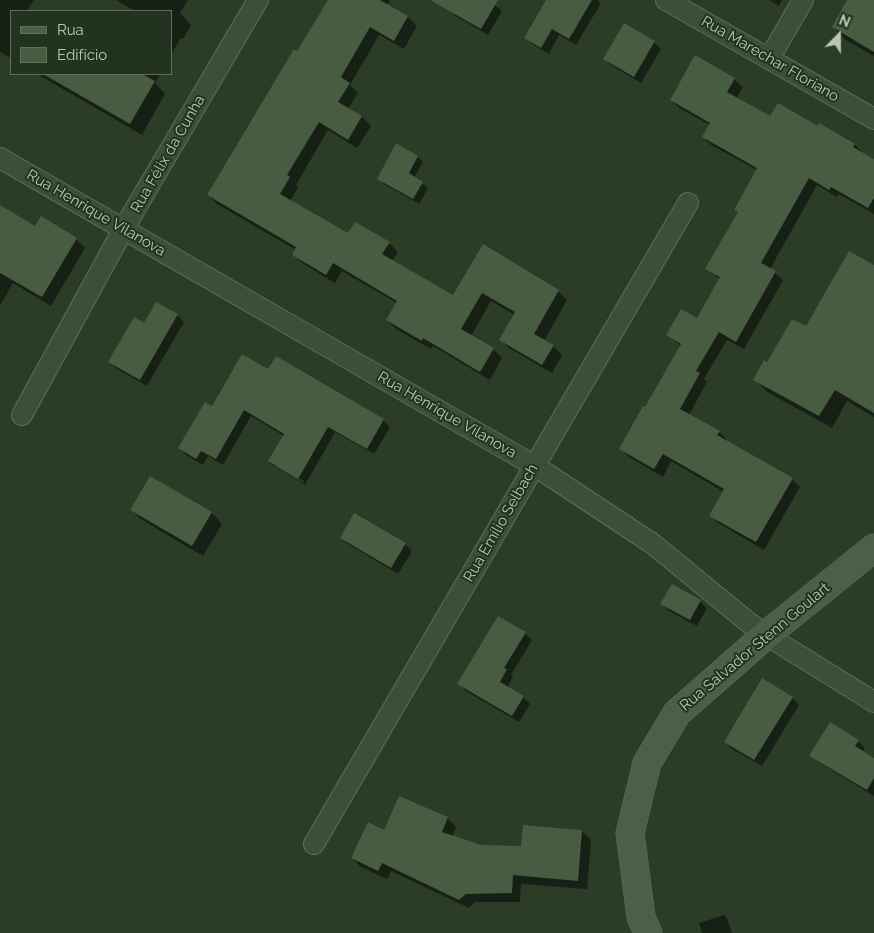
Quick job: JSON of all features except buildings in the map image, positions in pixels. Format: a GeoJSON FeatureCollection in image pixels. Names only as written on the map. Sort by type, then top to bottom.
{"type":"FeatureCollection","features":[{"type":"Feature","properties":{"kind":"main road","name":"Rua Salvador Stenn Goulart"},"geometry":{"type":"LineString","coordinates":[[648,933],[641,917],[630,833],[647,762],[677,713],[766,635],[874,548]]}},
{"type":"Feature","properties":{"kind":"street","name":"Rua Félix da Cunha"},"geometry":{"type":"LineString","coordinates":[[22,415],[124,228],[258,0]]}},
{"type":"Feature","properties":{"kind":"street","name":"Rua Marechar Floriano"},"geometry":{"type":"LineString","coordinates":[[666,0],[874,119]]}},
{"type":"Feature","properties":{"kind":"street"},"geometry":{"type":"LineString","coordinates":[[769,59],[803,0]]}},
{"type":"Feature","properties":{"kind":"street","name":"Rua Henrique Vilanova"},"geometry":{"type":"LineString","coordinates":[[0,158],[535,466],[653,544],[766,635],[874,702]]}},
{"type":"Feature","properties":{"kind":"street","name":"Rua Emílio Selbach"},"geometry":{"type":"LineString","coordinates":[[314,844],[688,203]]}}]}
